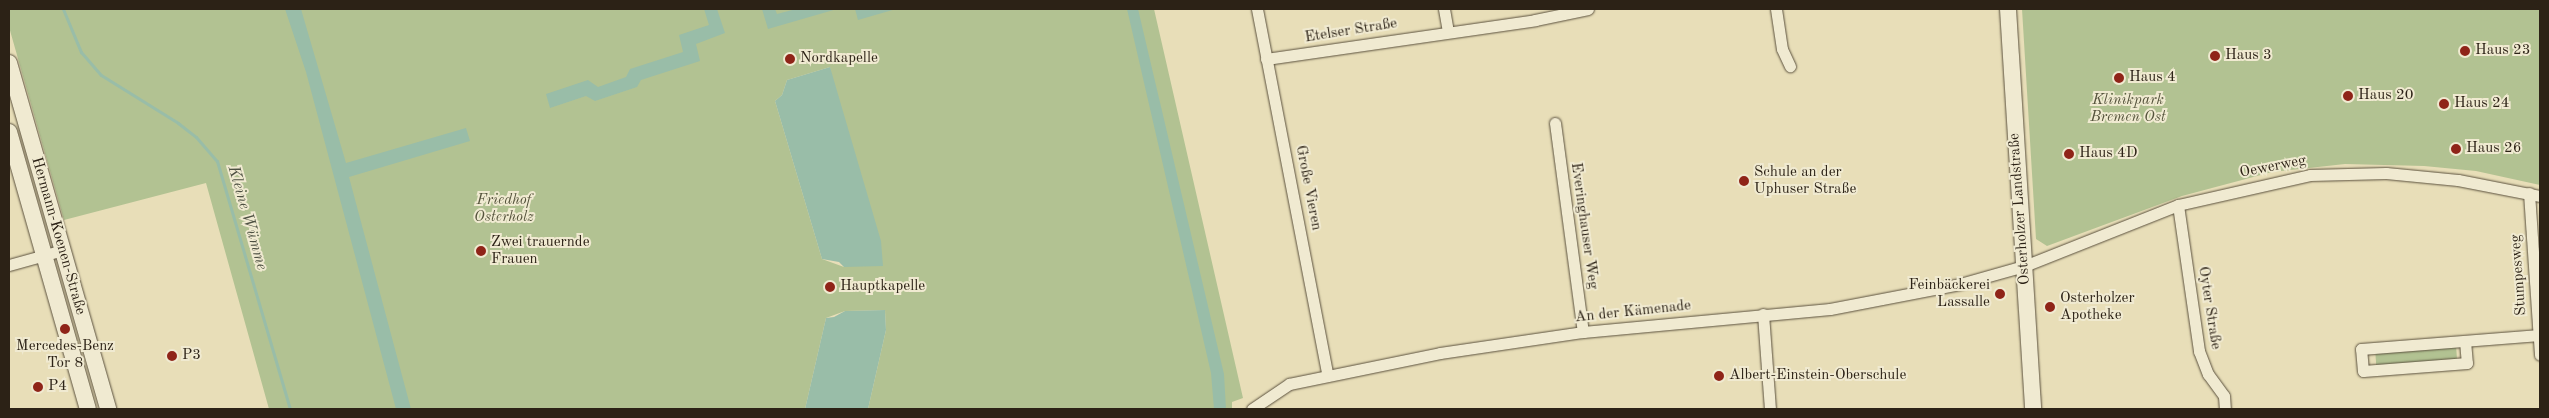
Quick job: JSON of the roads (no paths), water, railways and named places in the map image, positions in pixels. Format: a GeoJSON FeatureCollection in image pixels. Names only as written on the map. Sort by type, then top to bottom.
{"type":"FeatureCollection","features":[{"type":"Feature","properties":{"kind":"main road","name":"Osterholzer Landstraße"},"geometry":{"type":"LineString","coordinates":[[2008,9],[2033,409]]}},
{"type":"Feature","properties":{"kind":"main road","name":"Hermann-Koenen-Straße"},"geometry":{"type":"LineString","coordinates":[[9,63],[108,409]]}},
{"type":"Feature","properties":{"kind":"main road","name":"Hermann-Koenen-Straße"},"geometry":{"type":"LineString","coordinates":[[9,132],[88,409]]}},
{"type":"Feature","properties":{"kind":"street","name":"Große Vieren"},"geometry":{"type":"LineString","coordinates":[[1258,9],[1327,374]]}},
{"type":"Feature","properties":{"kind":"street"},"geometry":{"type":"LineString","coordinates":[[1444,9],[1448,32]]}},
{"type":"Feature","properties":{"kind":"street","name":"Etelser Straße"},"geometry":{"type":"LineString","coordinates":[[1266,59],[1534,20],[1588,9]]}},
{"type":"Feature","properties":{"kind":"street"},"geometry":{"type":"LineString","coordinates":[[1776,9],[1782,49],[1790,66]]}},
{"type":"Feature","properties":{"kind":"street","name":"Everinghauser Weg"},"geometry":{"type":"LineString","coordinates":[[1555,123],[1583,332]]}},
{"type":"Feature","properties":{"kind":"street","name":"Oewerweg"},"geometry":{"type":"LineString","coordinates":[[2024,266],[2178,206],[2247,187],[2335,173],[2458,180],[2540,196]]}},
{"type":"Feature","properties":{"kind":"street","name":"Stumpesweg"},"geometry":{"type":"LineString","coordinates":[[2528,193],[2540,355]]}},
{"type":"Feature","properties":{"kind":"street","name":"Oyter Straße"},"geometry":{"type":"LineString","coordinates":[[2178,206],[2199,351],[2208,374],[2224,396],[2225,409]]}},
{"type":"Feature","properties":{"kind":"street"},"geometry":{"type":"LineString","coordinates":[[9,265],[62,250]]}},
{"type":"Feature","properties":{"kind":"street","name":"An der Kämenade"},"geometry":{"type":"LineString","coordinates":[[1252,409],[1288,384],[1327,374],[1440,353],[1583,332],[1830,308],[1904,296],[2024,266]]}},
{"type":"Feature","properties":{"kind":"street"},"geometry":{"type":"LineString","coordinates":[[1763,314],[1770,409]]}},
{"type":"Feature","properties":{"kind":"street"},"geometry":{"type":"LineString","coordinates":[[2465,341],[2467,363],[2363,371],[2361,348],[2539,335]]}},
{"type":"Feature","properties":{"kind":"waterway","name":"Kleine Wümme"},"geometry":{"type":"LineString","coordinates":[[63,9],[81,52],[101,75],[178,123],[196,137],[217,161],[290,409]]}},
{"type":"Feature","properties":{"kind":"place","name":"Haus 23"},"geometry":{"type":"Point","coordinates":[2465,51]}},
{"type":"Feature","properties":{"kind":"place","name":"Haus 3"},"geometry":{"type":"Point","coordinates":[2215,56]}},
{"type":"Feature","properties":{"kind":"place","name":"Nordkapelle"},"geometry":{"type":"Point","coordinates":[790,59]}},
{"type":"Feature","properties":{"kind":"place","name":"Haus 4"},"geometry":{"type":"Point","coordinates":[2119,78]}},
{"type":"Feature","properties":{"kind":"place","name":"Haus 20"},"geometry":{"type":"Point","coordinates":[2348,96]}},
{"type":"Feature","properties":{"kind":"place","name":"Haus 24"},"geometry":{"type":"Point","coordinates":[2444,104]}},
{"type":"Feature","properties":{"kind":"place","name":"Haus 26"},"geometry":{"type":"Point","coordinates":[2456,149]}},
{"type":"Feature","properties":{"kind":"place","name":"Haus 4D"},"geometry":{"type":"Point","coordinates":[2069,154]}},
{"type":"Feature","properties":{"kind":"place","name":"Schule an der Uphuser Straße"},"geometry":{"type":"Point","coordinates":[1744,181]}},
{"type":"Feature","properties":{"kind":"place","name":"Zwei trauernde Frauen"},"geometry":{"type":"Point","coordinates":[481,251]}},
{"type":"Feature","properties":{"kind":"place","name":"Hauptkapelle"},"geometry":{"type":"Point","coordinates":[830,287]}},
{"type":"Feature","properties":{"kind":"place","name":"Feinbäckerei Lassalle"},"geometry":{"type":"Point","coordinates":[2000,294]}},
{"type":"Feature","properties":{"kind":"place","name":"Osterholzer Apotheke"},"geometry":{"type":"Point","coordinates":[2050,307]}},
{"type":"Feature","properties":{"kind":"place","name":"Mercedes-Benz Tor 8"},"geometry":{"type":"Point","coordinates":[65,329]}},
{"type":"Feature","properties":{"kind":"place","name":"P3"},"geometry":{"type":"Point","coordinates":[172,356]}},
{"type":"Feature","properties":{"kind":"place","name":"Albert-Einstein-Oberschule"},"geometry":{"type":"Point","coordinates":[1719,376]}},
{"type":"Feature","properties":{"kind":"place","name":"P4"},"geometry":{"type":"Point","coordinates":[38,387]}},
{"type":"Feature","properties":{"kind":"park label","name":"Klinikpark Bremen Ost"},"geometry":{"type":"Point","coordinates":[2128,108]}},
{"type":"Feature","properties":{"kind":"park label","name":"Friedhof Osterholz"},"geometry":{"type":"Point","coordinates":[504,208]}}]}
